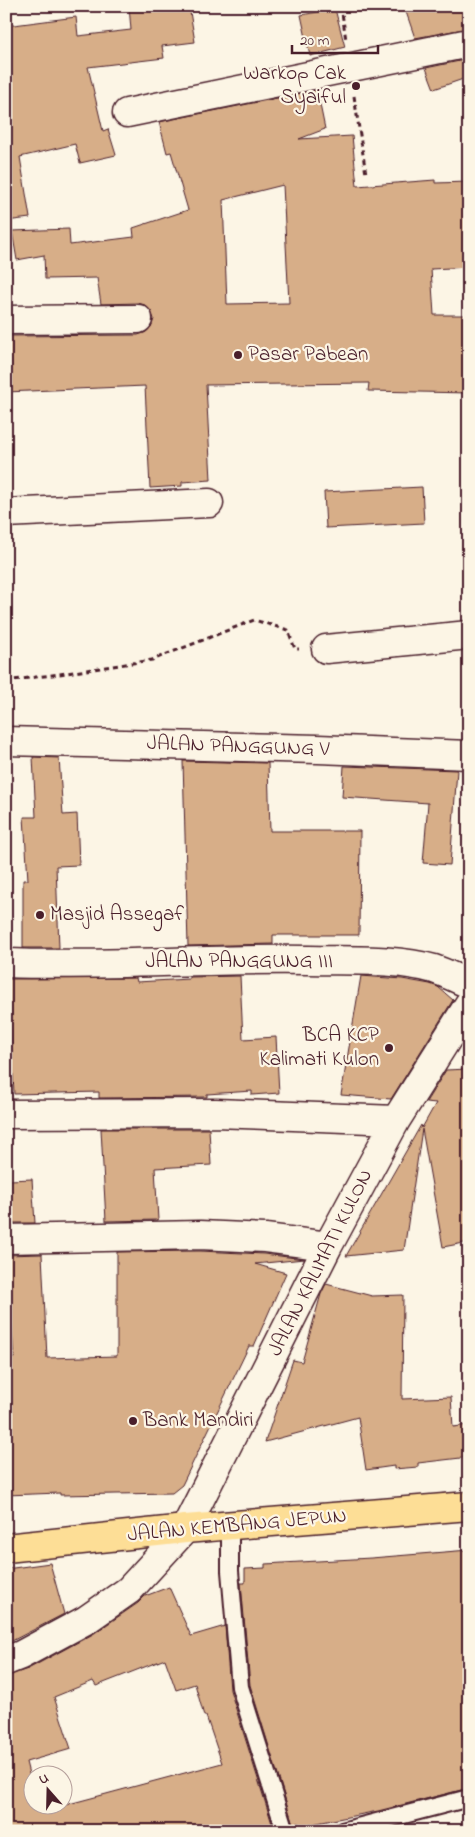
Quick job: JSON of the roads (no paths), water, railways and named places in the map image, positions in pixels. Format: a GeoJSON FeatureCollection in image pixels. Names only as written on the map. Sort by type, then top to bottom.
{"type":"FeatureCollection","features":[{"type":"Feature","properties":{"kind":"main road","name":"JALAN KEMBANG JEPUN"},"geometry":{"type":"LineString","coordinates":[[6,1548],[185,1529],[469,1506]]}},
{"type":"Feature","properties":{"kind":"street"},"geometry":{"type":"LineString","coordinates":[[127,113],[469,43]]}},
{"type":"Feature","properties":{"kind":"street"},"geometry":{"type":"LineString","coordinates":[[6,320],[138,320]]}},
{"type":"Feature","properties":{"kind":"street"},"geometry":{"type":"LineString","coordinates":[[6,513],[210,503]]}},
{"type":"Feature","properties":{"kind":"street"},"geometry":{"type":"LineString","coordinates":[[326,649],[469,635]]}},
{"type":"Feature","properties":{"kind":"street","name":"JALAN PANGGUNG V"},"geometry":{"type":"LineString","coordinates":[[6,741],[318,748],[469,755]]}},
{"type":"Feature","properties":{"kind":"street","name":"JALAN PANGGUNG III"},"geometry":{"type":"LineString","coordinates":[[6,963],[47,965],[276,959],[376,962],[434,969],[469,984]]}},
{"type":"Feature","properties":{"kind":"street","name":"JALAN KALIMATI KULON"},"geometry":{"type":"LineString","coordinates":[[6,1661],[21,1655],[86,1620],[129,1590],[185,1529],[328,1246],[396,1120],[469,1004]]}},
{"type":"Feature","properties":{"kind":"street"},"geometry":{"type":"LineString","coordinates":[[6,1114],[216,1113],[396,1120]]}},
{"type":"Feature","properties":{"kind":"street"},"geometry":{"type":"LineString","coordinates":[[6,1239],[200,1235],[265,1238],[328,1246]]}},
{"type":"Feature","properties":{"kind":"lane"},"geometry":{"type":"LineString","coordinates":[[230,1526],[230,1571],[240,1687],[285,1831]]}},
{"type":"Feature","properties":{"kind":"lane"},"geometry":{"type":"LineString","coordinates":[[342,1831],[469,1798]]}},
{"type":"Feature","properties":{"kind":"place","name":"Warkop Cak Syaiful"},"geometry":{"type":"Point","coordinates":[356,86]}},
{"type":"Feature","properties":{"kind":"place","name":"Pasar Pabean"},"geometry":{"type":"Point","coordinates":[238,355]}},
{"type":"Feature","properties":{"kind":"place","name":"Masjid Assegaf"},"geometry":{"type":"Point","coordinates":[40,915]}},
{"type":"Feature","properties":{"kind":"place","name":"BCA KCP Kalimati Kulon"},"geometry":{"type":"Point","coordinates":[389,1048]}},
{"type":"Feature","properties":{"kind":"place","name":"Bank Mandiri"},"geometry":{"type":"Point","coordinates":[133,1421]}}]}
